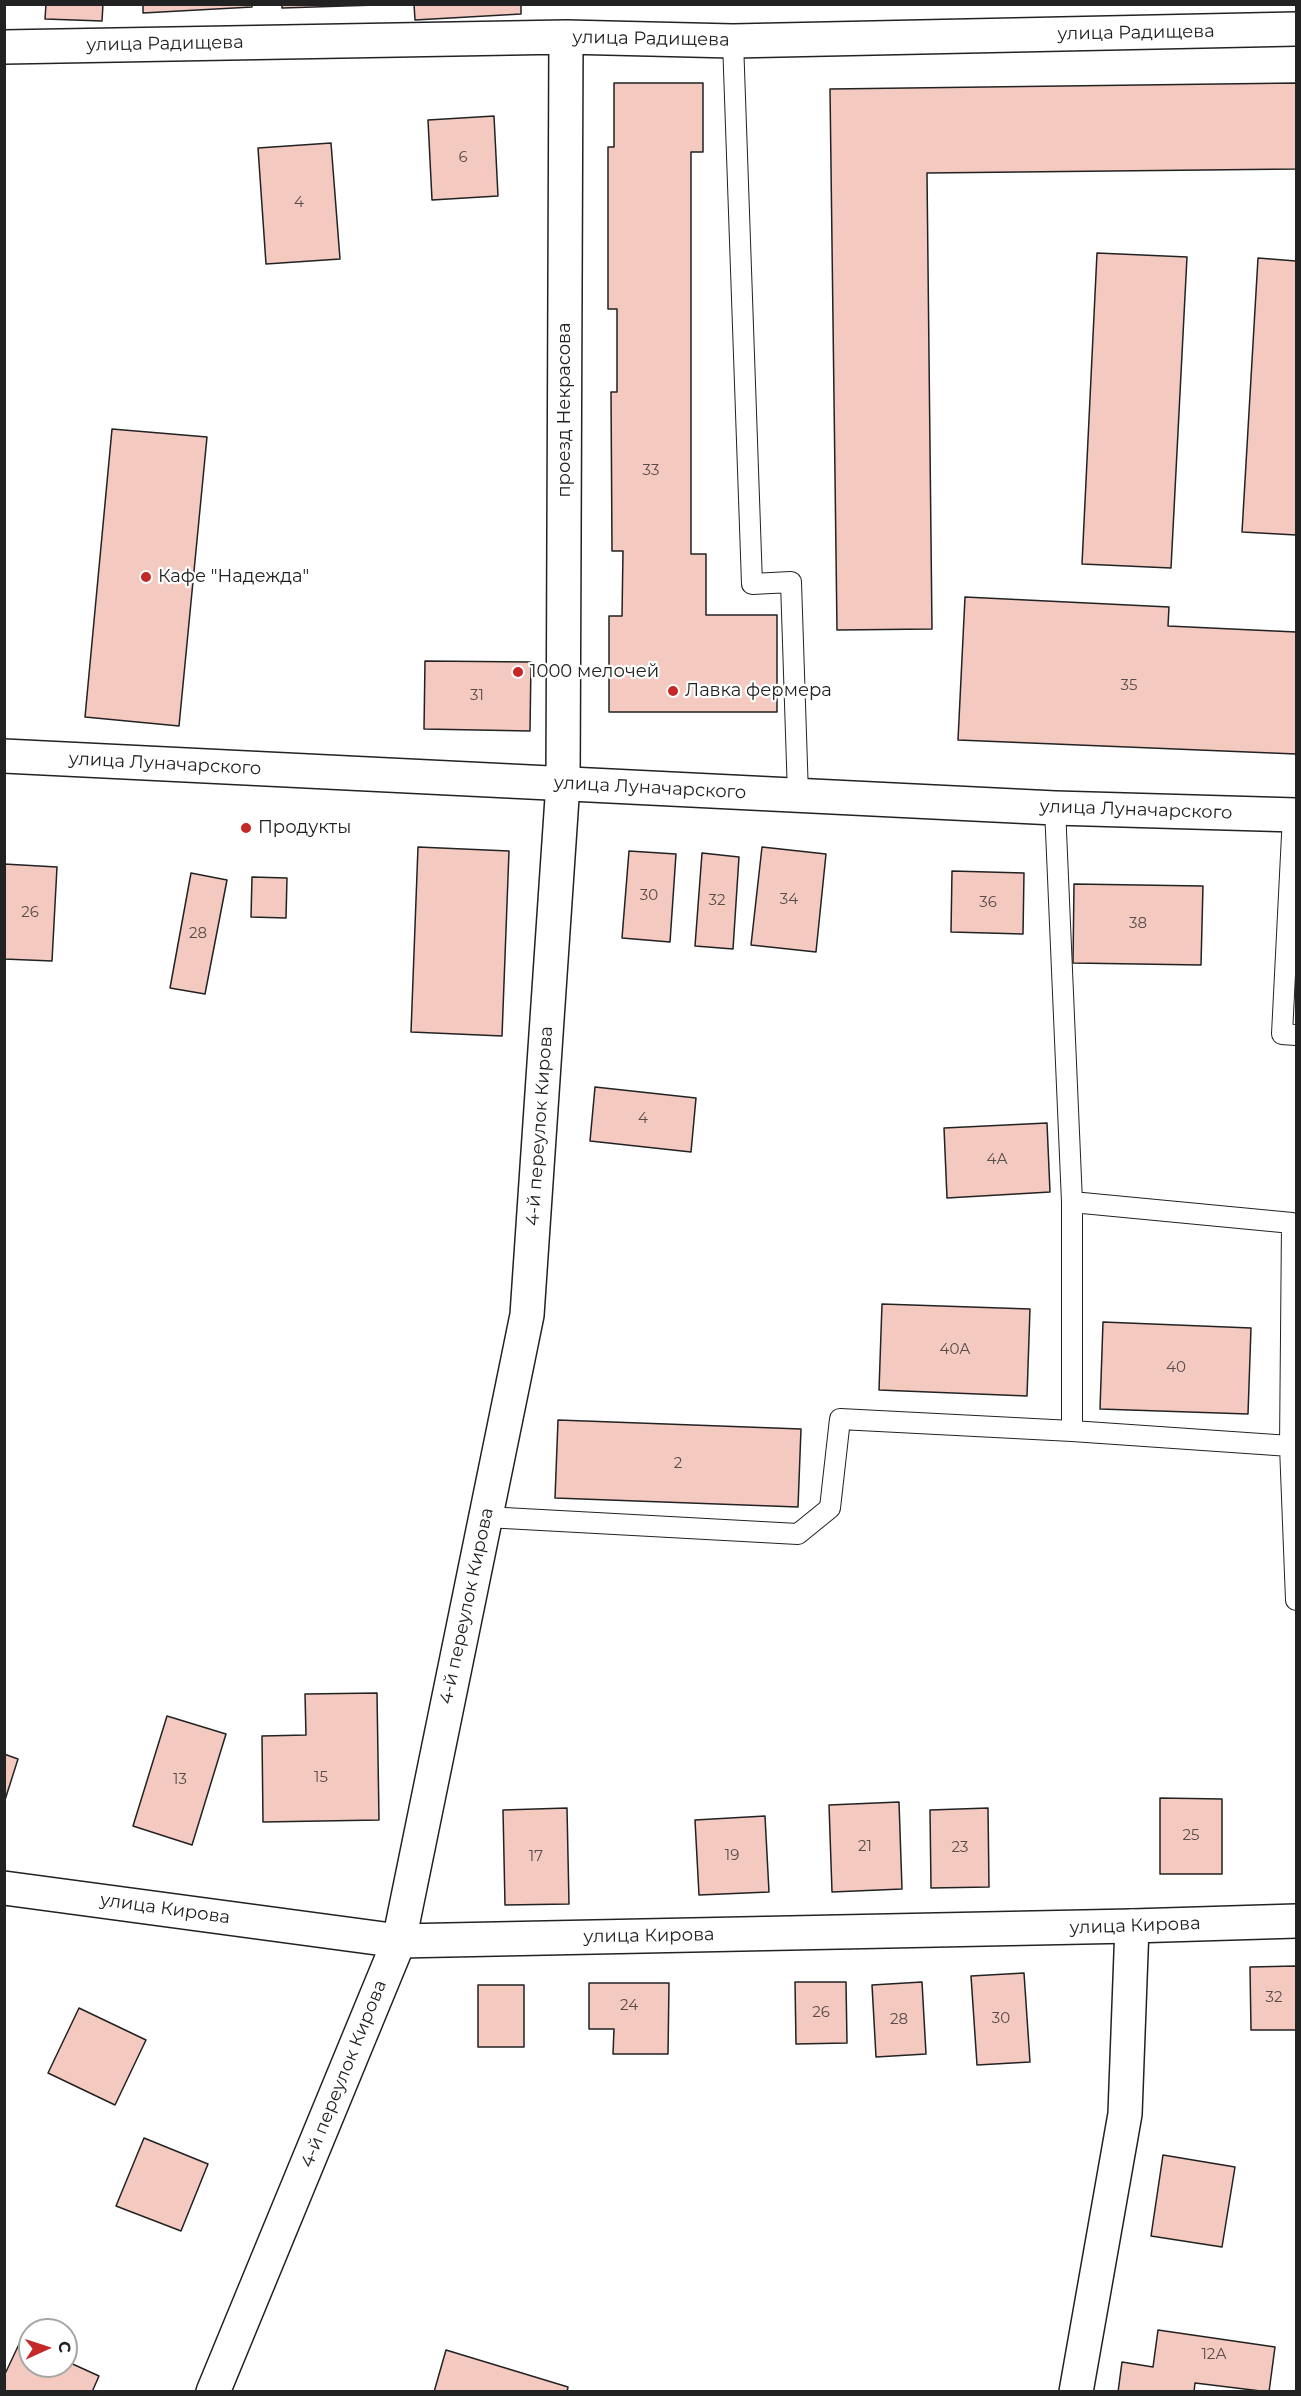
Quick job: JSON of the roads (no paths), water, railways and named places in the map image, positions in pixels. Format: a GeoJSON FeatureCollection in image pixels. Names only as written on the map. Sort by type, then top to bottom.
{"type":"FeatureCollection","features":[{"type":"Feature","properties":{"kind":"street","name":"улица Радищева"},"geometry":{"type":"LineString","coordinates":[[4,47],[566,37],[734,41],[1296,29]]}},
{"type":"Feature","properties":{"kind":"street","name":"проезд Некрасова"},"geometry":{"type":"LineString","coordinates":[[563,783],[566,37]]}},
{"type":"Feature","properties":{"kind":"street","name":"улица Луначарского"},"geometry":{"type":"LineString","coordinates":[[4,756],[1055,808],[1295,815]]}},
{"type":"Feature","properties":{"kind":"street","name":"4-й переулок Кирова"},"geometry":{"type":"LineString","coordinates":[[213,2391],[399,1941],[527,1314],[563,783]]}},
{"type":"Feature","properties":{"kind":"street","name":"улица Кирова"},"geometry":{"type":"LineString","coordinates":[[4,1888],[399,1941],[1296,1921]]}},
{"type":"Feature","properties":{"kind":"street"},"geometry":{"type":"LineString","coordinates":[[1076,2391],[1125,2114],[1132,1926]]}},
{"type":"Feature","properties":{"kind":"lane"},"geometry":{"type":"LineString","coordinates":[[734,41],[752,584],[791,582],[798,795]]}},
{"type":"Feature","properties":{"kind":"lane"},"geometry":{"type":"LineString","coordinates":[[1055,808],[1072,1202],[1072,1431]]}},
{"type":"Feature","properties":{"kind":"lane"},"geometry":{"type":"LineString","coordinates":[[1295,815],[1282,1034],[1296,1035]]}},
{"type":"Feature","properties":{"kind":"lane"},"geometry":{"type":"LineString","coordinates":[[1072,1202],[1294,1224],[1293,1446],[1296,1600]]}},
{"type":"Feature","properties":{"kind":"lane"},"geometry":{"type":"LineString","coordinates":[[486,1517],[798,1534],[830,1508],[840,1419],[1072,1431],[1293,1446]]}},
{"type":"Feature","properties":{"kind":"place","name":"Кафе \"Надежда\""},"geometry":{"type":"Point","coordinates":[146,577]}},
{"type":"Feature","properties":{"kind":"place","name":"1000 мелочей"},"geometry":{"type":"Point","coordinates":[518,672]}},
{"type":"Feature","properties":{"kind":"place","name":"Лавка фермера"},"geometry":{"type":"Point","coordinates":[673,691]}},
{"type":"Feature","properties":{"kind":"place","name":"Продукты"},"geometry":{"type":"Point","coordinates":[246,828]}}]}
